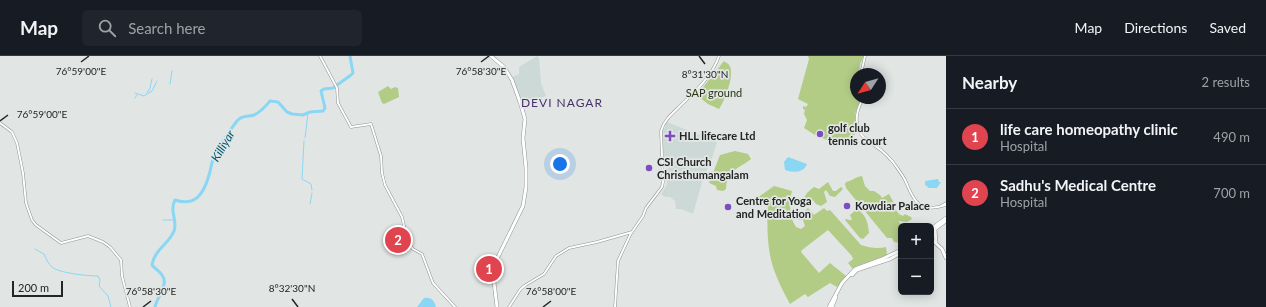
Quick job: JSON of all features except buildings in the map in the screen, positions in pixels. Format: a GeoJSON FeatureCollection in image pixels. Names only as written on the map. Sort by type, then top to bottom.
{"type":"FeatureCollection","features":[{"type":"Feature","properties":{"kind":"main road"},"geometry":{"type":"LineString","coordinates":[[491,56],[504,68],[514,85],[525,119],[522,138],[526,168],[523,206],[497,259],[494,282],[497,307]]}},
{"type":"Feature","properties":{"kind":"main road"},"geometry":{"type":"LineString","coordinates":[[934,228],[946,219]]}},
{"type":"Feature","properties":{"kind":"main road"},"geometry":{"type":"LineString","coordinates":[[934,237],[936,243],[942,249],[946,258]]}},
{"type":"Feature","properties":{"kind":"main road"},"geometry":{"type":"LineString","coordinates":[[830,307],[842,283],[856,269],[898,252]]}},
{"type":"Feature","properties":{"kind":"street"},"geometry":{"type":"LineString","coordinates":[[320,56],[337,88],[338,103],[351,127],[372,124],[381,156],[384,185],[402,217],[408,243],[413,249],[422,254],[426,261],[433,283],[455,307]]}},
{"type":"Feature","properties":{"kind":"street"},"geometry":{"type":"LineString","coordinates":[[615,307],[618,262],[632,232],[643,216],[646,208],[662,187],[661,131],[663,123],[688,99],[705,79],[719,56]]}},
{"type":"Feature","properties":{"kind":"street"},"geometry":{"type":"LineString","coordinates":[[862,68],[865,56]]}},
{"type":"Feature","properties":{"kind":"street"},"geometry":{"type":"LineString","coordinates":[[861,104],[857,114],[859,132],[894,163],[918,203],[927,208],[938,207],[946,204]]}},
{"type":"Feature","properties":{"kind":"street"},"geometry":{"type":"LineString","coordinates":[[0,123],[12,132],[17,143],[24,175],[26,203],[33,222],[61,243],[88,236],[105,242],[120,260],[122,276],[130,307]]}},
{"type":"Feature","properties":{"kind":"street"},"geometry":{"type":"LineString","coordinates":[[509,307],[524,286],[544,274],[556,256],[569,248],[632,232]]}},
{"type":"Feature","properties":{"kind":"shaded area"},"geometry":{"type":"Polygon","coordinates":[[[537,56],[539,58],[541,83],[546,96],[523,104],[512,77],[519,74],[519,67],[537,56]]]}},
{"type":"Feature","properties":{"kind":"shaded area"},"geometry":{"type":"Polygon","coordinates":[[[667,122],[717,142],[703,179],[693,214],[681,209],[676,209],[675,201],[670,197],[665,197],[661,194],[667,185],[667,172],[661,137],[667,122]]]}},
{"type":"Feature","properties":{"kind":"green space"},"geometry":{"type":"Polygon","coordinates":[[[808,56],[864,56],[860,68],[850,68],[850,104],[859,104],[855,114],[857,131],[850,141],[829,141],[804,128],[807,120],[804,114],[805,110],[803,109],[803,106],[806,107],[808,104],[798,99],[809,59],[808,56]]]}},
{"type":"Feature","properties":{"kind":"green space","name":"SAP ground"},"geometry":{"type":"Polygon","coordinates":[[[724,61],[729,65],[731,74],[724,100],[719,109],[708,104],[699,97],[700,91],[724,61]]]}},
{"type":"Feature","properties":{"kind":"green space"},"geometry":{"type":"Polygon","coordinates":[[[388,86],[391,89],[395,87],[398,88],[399,97],[384,104],[382,103],[378,92],[388,86]]]}},
{"type":"Feature","properties":{"kind":"green space"},"geometry":{"type":"Polygon","coordinates":[[[735,151],[748,154],[751,159],[731,173],[726,189],[723,191],[717,190],[716,186],[709,183],[720,155],[735,151]]]}},
{"type":"Feature","properties":{"kind":"green space"},"geometry":{"type":"Polygon","coordinates":[[[862,176],[865,186],[870,191],[874,191],[880,195],[882,198],[889,194],[894,203],[887,208],[895,209],[903,216],[905,214],[911,217],[912,219],[907,222],[898,221],[900,223],[898,223],[898,243],[894,242],[892,238],[887,238],[846,188],[846,182],[862,176]]]}},
{"type":"Feature","properties":{"kind":"green space"},"geometry":{"type":"Polygon","coordinates":[[[828,182],[833,191],[836,191],[841,187],[843,189],[835,197],[830,196],[826,190],[824,192],[827,202],[821,206],[816,204],[813,200],[806,206],[804,198],[807,193],[814,187],[819,189],[828,182]]]}},
{"type":"Feature","properties":{"kind":"green space"},"geometry":{"type":"Polygon","coordinates":[[[774,186],[792,191],[790,210],[796,227],[801,229],[805,226],[803,220],[799,220],[798,217],[808,208],[814,215],[824,208],[827,211],[830,210],[861,245],[874,248],[886,247],[887,255],[857,266],[853,269],[848,263],[853,259],[852,256],[828,230],[801,252],[819,273],[830,263],[846,276],[837,287],[830,283],[808,297],[805,294],[790,304],[778,280],[771,261],[767,223],[768,204],[761,203],[757,198],[774,186]]]}},
{"type":"Feature","properties":{"kind":"green space"},"geometry":{"type":"Polygon","coordinates":[[[857,209],[864,216],[868,225],[869,233],[863,239],[860,238],[845,220],[852,220],[850,215],[857,209]]]}},
{"type":"Feature","properties":{"kind":"water"},"geometry":{"type":"Polygon","coordinates":[[[788,157],[807,164],[806,167],[798,172],[785,170],[784,162],[788,157]]]}},
{"type":"Feature","properties":{"kind":"water"},"geometry":{"type":"Polygon","coordinates":[[[938,179],[939,182],[941,182],[937,188],[929,188],[925,185],[925,181],[938,179]]]}},
{"type":"Feature","properties":{"kind":"water"},"geometry":{"type":"Polygon","coordinates":[[[424,298],[429,298],[432,300],[436,307],[417,307],[424,298]]]}},
{"type":"Feature","properties":{"kind":"waterway","name":"Killiyar"},"geometry":{"type":"LineString","coordinates":[[155,307],[163,287],[164,280],[162,275],[152,265],[156,255],[169,240],[174,231],[175,223],[173,204],[175,200],[188,202],[194,200],[202,193],[207,182],[214,157],[231,129],[241,118],[256,114],[270,101],[278,102],[287,112],[292,114],[303,115],[310,112],[323,111],[325,108],[321,91],[324,89],[333,88],[353,73],[350,56]]}},
{"type":"Feature","properties":{"kind":"waterway"},"geometry":{"type":"LineString","coordinates":[[170,84],[172,71]]}},
{"type":"Feature","properties":{"kind":"waterway"},"geometry":{"type":"LineString","coordinates":[[147,93],[152,79]]}},
{"type":"Feature","properties":{"kind":"waterway"},"geometry":{"type":"LineString","coordinates":[[135,93],[144,96],[152,91],[157,81]]}},
{"type":"Feature","properties":{"kind":"waterway"},"geometry":{"type":"LineString","coordinates":[[305,138],[308,113]]}},
{"type":"Feature","properties":{"kind":"waterway"},"geometry":{"type":"LineString","coordinates":[[304,141],[302,179],[311,184],[312,190]]}},
{"type":"Feature","properties":{"kind":"waterway"},"geometry":{"type":"LineString","coordinates":[[310,204],[312,193]]}},
{"type":"Feature","properties":{"kind":"waterway"},"geometry":{"type":"LineString","coordinates":[[163,220],[174,220]]}},
{"type":"Feature","properties":{"kind":"waterway"},"geometry":{"type":"LineString","coordinates":[[35,249],[44,254],[49,264],[55,269],[74,274],[98,276],[100,280],[99,286],[108,296],[111,307]]}},
{"type":"Feature","properties":{"kind":"place","name":"golf club tennis court"},"geometry":{"type":"Point","coordinates":[820,134]}},
{"type":"Feature","properties":{"kind":"place","name":"HLL lifecare Ltd"},"geometry":{"type":"Point","coordinates":[670,136]}},
{"type":"Feature","properties":{"kind":"place","name":"CSI Church Christhumangalam"},"geometry":{"type":"Point","coordinates":[649,168]}},
{"type":"Feature","properties":{"kind":"place","name":"Kowdiar Palace"},"geometry":{"type":"Point","coordinates":[847,206]}},
{"type":"Feature","properties":{"kind":"place","name":"Centre for Yoga and Meditation"},"geometry":{"type":"Point","coordinates":[728,207]}},
{"type":"Feature","properties":{"kind":"place","name":"Sadhu's Medical Centre"},"geometry":{"type":"Point","coordinates":[398,240]}},
{"type":"Feature","properties":{"kind":"place","name":"life care homeopathy clinic"},"geometry":{"type":"Point","coordinates":[489,269]}},
{"type":"Feature","properties":{"kind":"district","name":"DEVI NAGAR"},"geometry":{"type":"Point","coordinates":[562,103]}}]}
